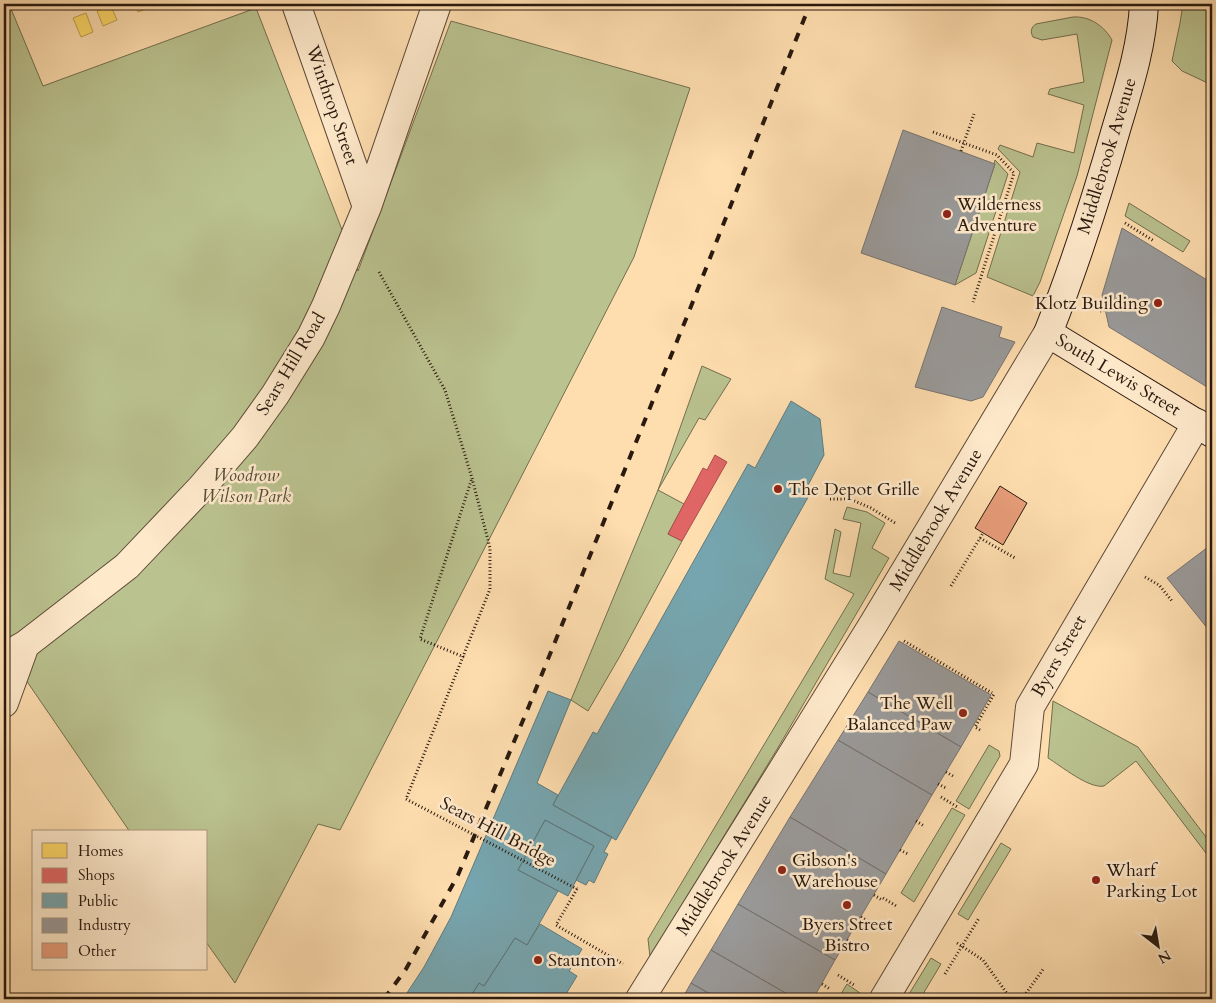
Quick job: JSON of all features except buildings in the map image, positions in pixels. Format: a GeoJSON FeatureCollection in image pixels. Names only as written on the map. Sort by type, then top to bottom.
{"type":"FeatureCollection","features":[{"type":"Feature","properties":{"kind":"street","name":"Winthrop Street"},"geometry":{"type":"LineString","coordinates":[[296,4],[367,207]]}},
{"type":"Feature","properties":{"kind":"street","name":"Sears Hill Road"},"geometry":{"type":"LineString","coordinates":[[14,651],[127,566],[201,488],[245,436],[275,395],[311,337],[357,232],[438,4]]}},
{"type":"Feature","properties":{"kind":"street","name":"Middlebrook Avenue"},"geometry":{"type":"LineString","coordinates":[[640,999],[874,623],[1048,333],[1082,241],[1109,154],[1136,58],[1143,23],[1144,4]]}},
{"type":"Feature","properties":{"kind":"street","name":"South Lewis Street"},"geometry":{"type":"LineString","coordinates":[[1048,333],[1205,428]]}},
{"type":"Feature","properties":{"kind":"street","name":"Byers Street"},"geometry":{"type":"LineString","coordinates":[[884,999],[1024,764],[1030,707],[1205,428]]}},
{"type":"Feature","properties":{"kind":"street"},"geometry":{"type":"LineString","coordinates":[[4,702],[14,651]]}},
{"type":"Feature","properties":{"kind":"path"},"geometry":{"type":"LineString","coordinates":[[961,151],[974,114]]}},
{"type":"Feature","properties":{"kind":"path"},"geometry":{"type":"LineString","coordinates":[[933,132],[996,155],[1014,173],[973,302]]}},
{"type":"Feature","properties":{"kind":"path"},"geometry":{"type":"LineString","coordinates":[[1120,220],[1154,241]]}},
{"type":"Feature","properties":{"kind":"path"},"geometry":{"type":"LineString","coordinates":[[357,232],[445,390],[472,478],[490,548],[490,589],[464,657],[420,639],[472,478]]}},
{"type":"Feature","properties":{"kind":"path"},"geometry":{"type":"LineString","coordinates":[[1100,311],[1105,310]]}},
{"type":"Feature","properties":{"kind":"path"},"geometry":{"type":"LineString","coordinates":[[830,498],[850,499],[871,508],[895,522],[892,528]]}},
{"type":"Feature","properties":{"kind":"path"},"geometry":{"type":"LineString","coordinates":[[951,586],[983,533]]}},
{"type":"Feature","properties":{"kind":"path"},"geometry":{"type":"LineString","coordinates":[[980,538],[1015,558]]}},
{"type":"Feature","properties":{"kind":"path"},"geometry":{"type":"LineString","coordinates":[[1159,585],[1172,601]]}},
{"type":"Feature","properties":{"kind":"path"},"geometry":{"type":"LineString","coordinates":[[901,639],[993,694],[975,727],[980,730]]}},
{"type":"Feature","properties":{"kind":"path","name":"Sears Hill Bridge"},"geometry":{"type":"LineString","coordinates":[[464,657],[406,799],[578,889],[556,925],[597,948]]}},
{"type":"Feature","properties":{"kind":"path"},"geometry":{"type":"LineString","coordinates":[[946,772],[953,776]]}},
{"type":"Feature","properties":{"kind":"path"},"geometry":{"type":"LineString","coordinates":[[938,784],[946,788]]}},
{"type":"Feature","properties":{"kind":"path"},"geometry":{"type":"LineString","coordinates":[[916,822],[924,826]]}},
{"type":"Feature","properties":{"kind":"path"},"geometry":{"type":"LineString","coordinates":[[900,850],[908,854]]}},
{"type":"Feature","properties":{"kind":"path"},"geometry":{"type":"LineString","coordinates":[[874,895],[882,900]]}},
{"type":"Feature","properties":{"kind":"path"},"geometry":{"type":"LineString","coordinates":[[861,917],[869,922]]}},
{"type":"Feature","properties":{"kind":"path"},"geometry":{"type":"LineString","coordinates":[[945,974],[979,918]]}},
{"type":"Feature","properties":{"kind":"path"},"geometry":{"type":"LineString","coordinates":[[847,940],[855,945]]}},
{"type":"Feature","properties":{"kind":"path"},"geometry":{"type":"LineString","coordinates":[[953,941],[983,960],[1011,999]]}},
{"type":"Feature","properties":{"kind":"path"},"geometry":{"type":"LineString","coordinates":[[1022,999],[1044,968]]}},
{"type":"Feature","properties":{"kind":"path"},"geometry":{"type":"LineString","coordinates":[[822,984],[830,989]]}},
{"type":"Feature","properties":{"kind":"green space","name":"Woodrow Wilson Park"},"geometry":{"type":"Polygon","coordinates":[[[4,4],[9,4],[43,86],[256,8],[358,271],[451,21],[690,88],[634,257],[340,830],[318,824],[235,983],[208,945],[208,830],[129,830],[26,680],[6,628],[4,607],[4,4]]]}},
{"type":"Feature","properties":{"kind":"green space"},"geometry":{"type":"Polygon","coordinates":[[[1183,4],[1212,4],[1212,85],[1182,71],[1172,61],[1183,4]]]}},
{"type":"Feature","properties":{"kind":"green space"},"geometry":{"type":"Polygon","coordinates":[[[1073,17],[1091,20],[1101,26],[1112,40],[1077,176],[1040,282],[1033,296],[987,277],[1020,172],[998,149],[1000,145],[1033,157],[1037,143],[1074,153],[1084,105],[1048,94],[1050,89],[1084,82],[1077,34],[1042,40],[1033,37],[1031,31],[1036,24],[1073,17]]]}},
{"type":"Feature","properties":{"kind":"green space"},"geometry":{"type":"Polygon","coordinates":[[[995,160],[1008,174],[976,273],[955,285],[995,164],[995,160]]]}},
{"type":"Feature","properties":{"kind":"green space"},"geometry":{"type":"Polygon","coordinates":[[[1129,203],[1190,241],[1183,252],[1125,216],[1129,203]]]}},
{"type":"Feature","properties":{"kind":"green space"},"geometry":{"type":"Polygon","coordinates":[[[702,366],[731,379],[705,420],[699,418],[658,490],[702,366]]]}},
{"type":"Feature","properties":{"kind":"green space"},"geometry":{"type":"Polygon","coordinates":[[[658,490],[684,504],[668,534],[682,541],[588,711],[571,700],[658,490]]]}},
{"type":"Feature","properties":{"kind":"green space"},"geometry":{"type":"Polygon","coordinates":[[[847,507],[867,512],[885,523],[872,548],[889,558],[776,751],[650,957],[648,939],[854,594],[825,579],[835,529],[841,532],[833,573],[850,577],[861,523],[843,519],[847,507]]]}},
{"type":"Feature","properties":{"kind":"green space"},"geometry":{"type":"Polygon","coordinates":[[[1053,701],[1138,747],[1212,845],[1212,861],[1136,761],[1104,786],[1098,786],[1083,781],[1048,758],[1053,701]]]}},
{"type":"Feature","properties":{"kind":"green space"},"geometry":{"type":"Polygon","coordinates":[[[989,745],[999,751],[1000,756],[969,809],[956,801],[989,745]]]}},
{"type":"Feature","properties":{"kind":"green space"},"geometry":{"type":"Polygon","coordinates":[[[952,808],[965,815],[914,902],[901,893],[952,808]]]}},
{"type":"Feature","properties":{"kind":"green space"},"geometry":{"type":"Polygon","coordinates":[[[1001,843],[1011,849],[968,920],[958,914],[1001,843]]]}},
{"type":"Feature","properties":{"kind":"green space"},"geometry":{"type":"Polygon","coordinates":[[[931,958],[941,964],[920,999],[906,999],[931,958]]]}},
{"type":"Feature","properties":{"kind":"green space"},"geometry":{"type":"Polygon","coordinates":[[[847,984],[860,993],[856,999],[838,999],[847,984]]]}},
{"type":"Feature","properties":{"kind":"railway"},"geometry":{"type":"LineString","coordinates":[[384,999],[406,969],[458,875],[529,706],[688,314],[810,4]]}},
{"type":"Feature","properties":{"kind":"place","name":"Wilderness Adventure"},"geometry":{"type":"Point","coordinates":[947,214]}},
{"type":"Feature","properties":{"kind":"place","name":"Klotz Building"},"geometry":{"type":"Point","coordinates":[1158,303]}},
{"type":"Feature","properties":{"kind":"place","name":"The Depot Grille"},"geometry":{"type":"Point","coordinates":[778,489]}},
{"type":"Feature","properties":{"kind":"place","name":"The Well Balanced Paw"},"geometry":{"type":"Point","coordinates":[963,713]}},
{"type":"Feature","properties":{"kind":"place","name":"Gibson's Warehouse"},"geometry":{"type":"Point","coordinates":[782,870]}},
{"type":"Feature","properties":{"kind":"place","name":"Wharf Parking Lot"},"geometry":{"type":"Point","coordinates":[1096,880]}},
{"type":"Feature","properties":{"kind":"place","name":"Byers Street Bistro"},"geometry":{"type":"Point","coordinates":[847,905]}},
{"type":"Feature","properties":{"kind":"place","name":"Staunton"},"geometry":{"type":"Point","coordinates":[538,960]}}]}
